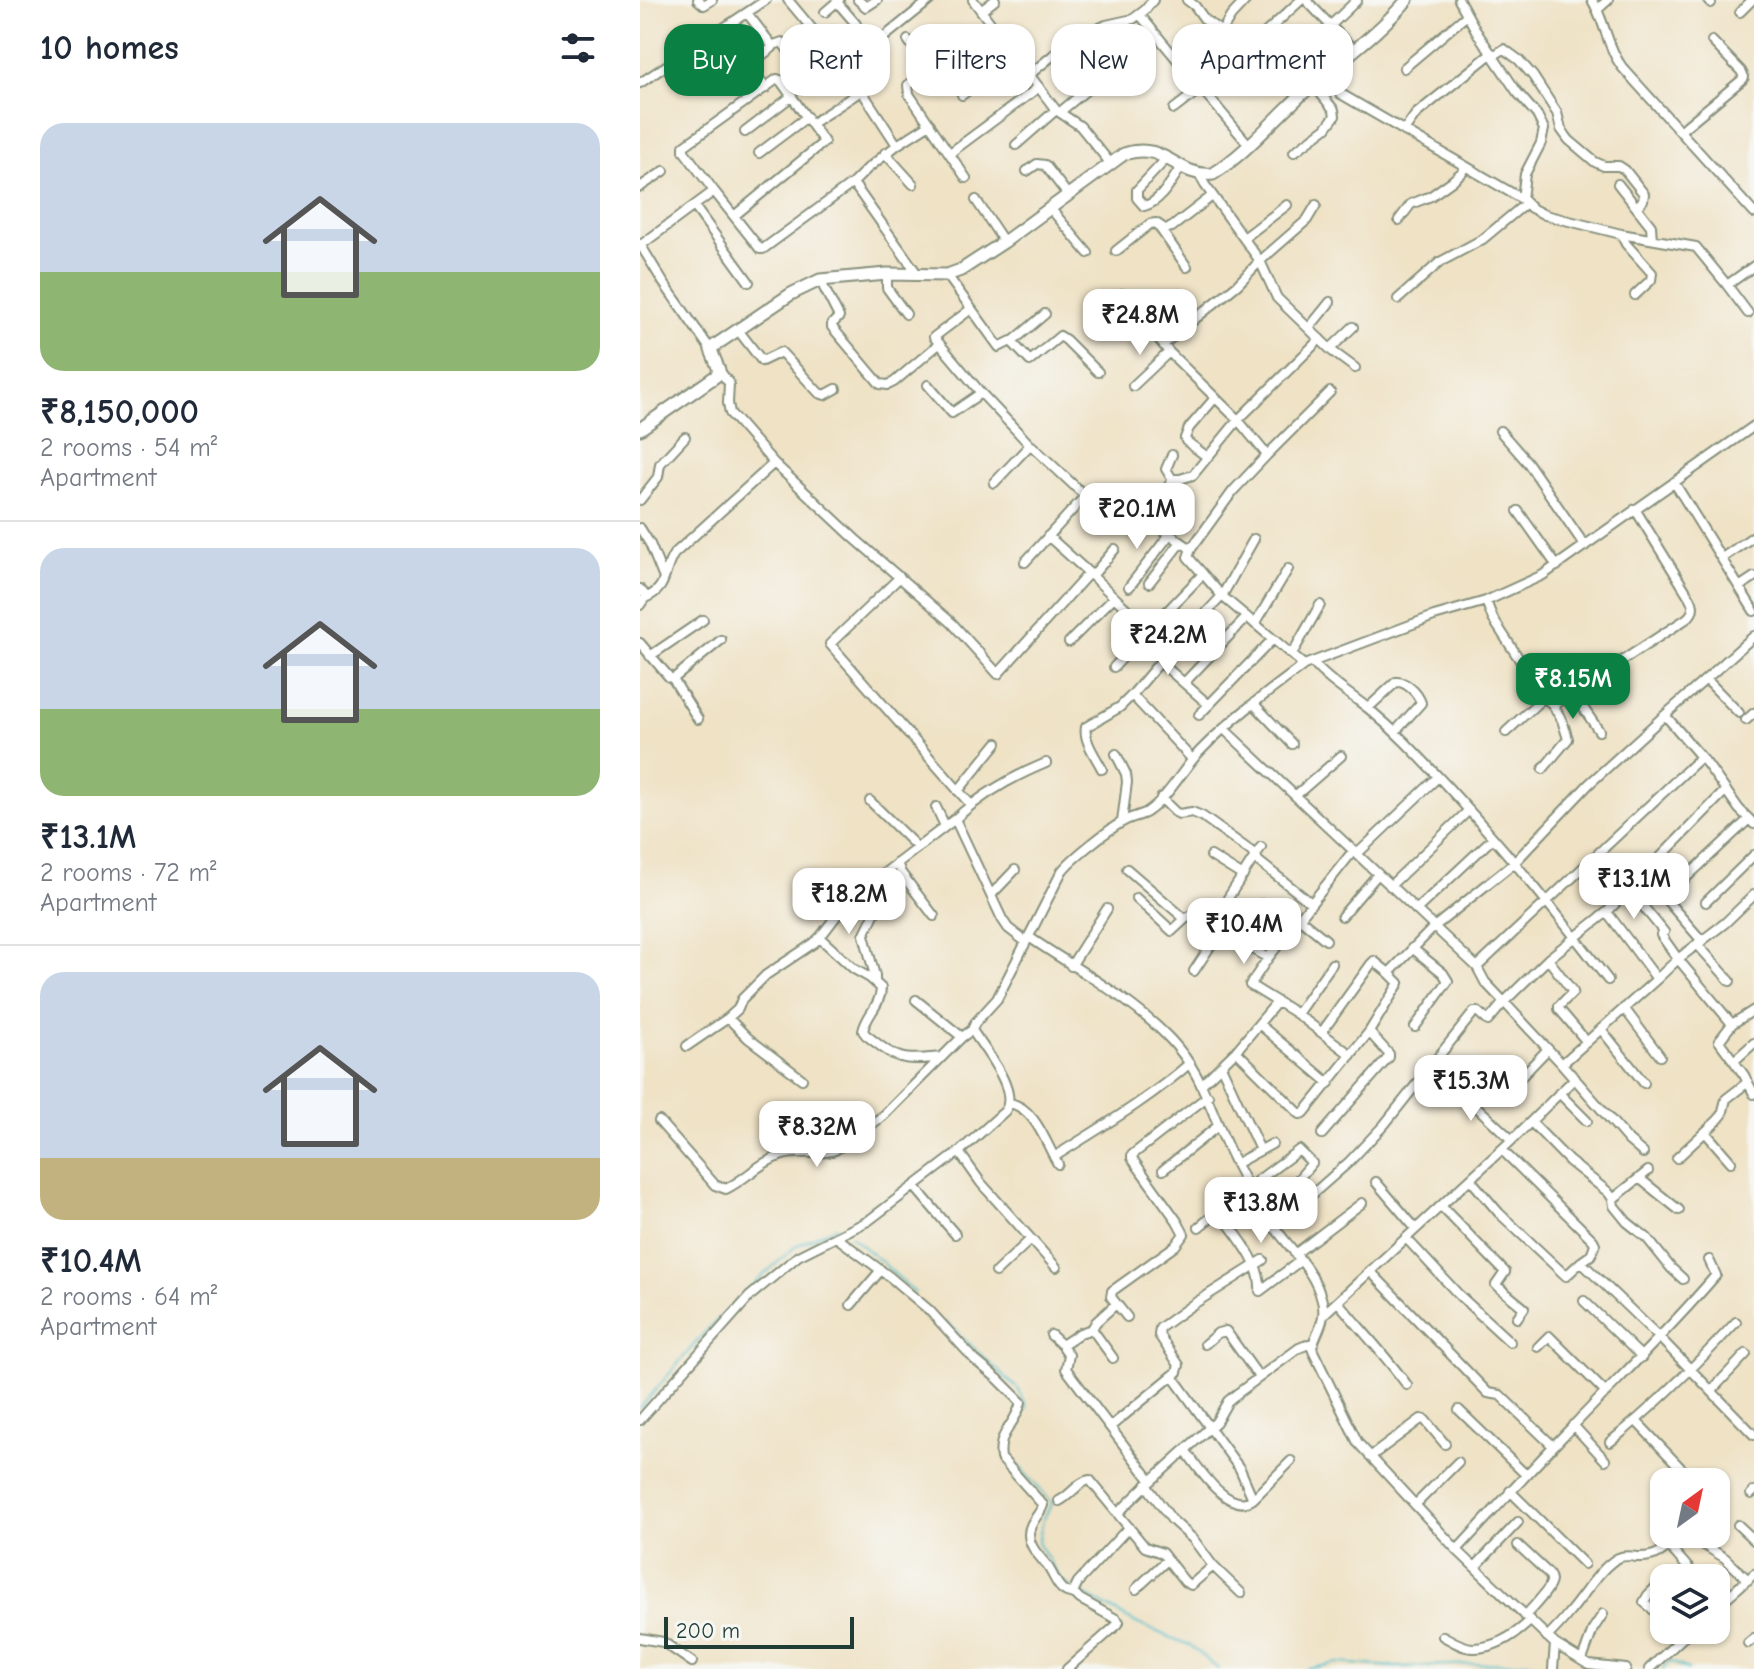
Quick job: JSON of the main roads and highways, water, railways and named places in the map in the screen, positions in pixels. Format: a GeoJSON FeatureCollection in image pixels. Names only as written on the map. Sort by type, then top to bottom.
{"type":"FeatureCollection","features":[{"type":"Feature","properties":{"kind":"waterway"},"geometry":{"type":"LineString","coordinates":[[640,1408],[706,1331],[796,1246],[836,1227],[840,1230]]}},
{"type":"Feature","properties":{"kind":"waterway"},"geometry":{"type":"LineString","coordinates":[[850,1236],[915,1293]]}},
{"type":"Feature","properties":{"kind":"waterway"},"geometry":{"type":"LineString","coordinates":[[946,1322],[1019,1390],[1027,1408],[1007,1442],[1008,1454],[1052,1503],[1043,1520],[1038,1543],[1062,1581],[1073,1588]]}},
{"type":"Feature","properties":{"kind":"waterway"},"geometry":{"type":"LineString","coordinates":[[1078,1591],[1138,1624],[1191,1646],[1218,1669]]}},
{"type":"Feature","properties":{"kind":"waterway"},"geometry":{"type":"LineString","coordinates":[[1663,1669],[1669,1661],[1688,1669]]}},
{"type":"Feature","properties":{"kind":"waterway"},"geometry":{"type":"LineString","coordinates":[[1308,1669],[1337,1663],[1397,1667],[1529,1662],[1549,1666]]}}]}
